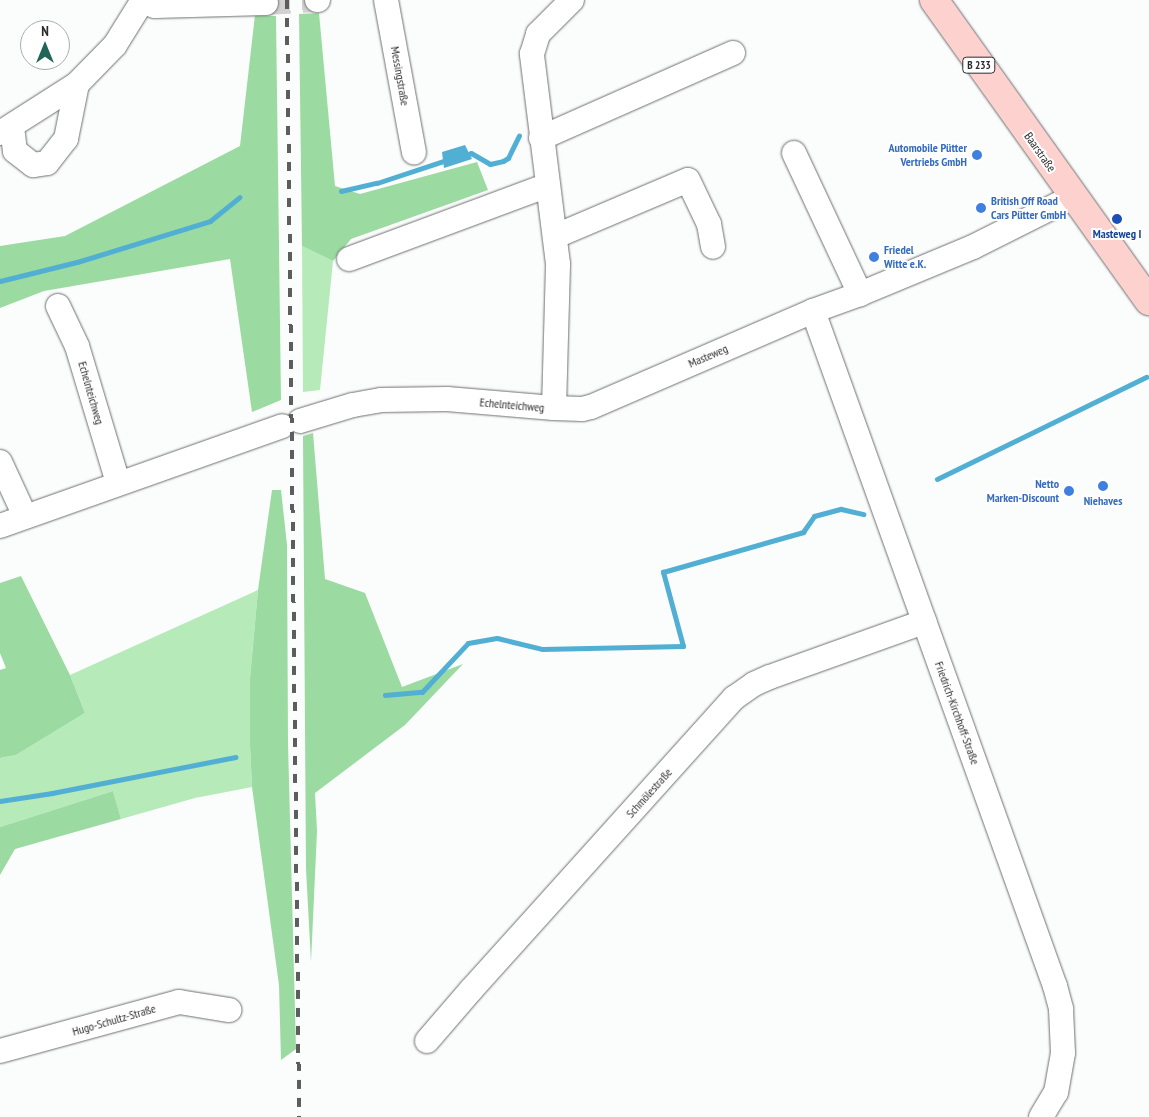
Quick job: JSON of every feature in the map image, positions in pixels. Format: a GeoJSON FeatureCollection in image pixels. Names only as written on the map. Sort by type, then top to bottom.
{"type":"FeatureCollection","features":[{"type":"Feature","properties":{"kind":"main road","name":"Baarstraße"},"geometry":{"type":"LineString","coordinates":[[934,0],[1149,302]]}},
{"type":"Feature","properties":{"kind":"street","name":"Messingstraße"},"geometry":{"type":"LineString","coordinates":[[386,0],[414,152]]}},
{"type":"Feature","properties":{"kind":"street","name":"Echelnteichweg"},"geometry":{"type":"LineString","coordinates":[[0,526],[118,483],[291,424],[381,400],[447,399],[554,408],[558,264],[532,54],[538,34],[572,0]]}},
{"type":"Feature","properties":{"kind":"street"},"geometry":{"type":"LineString","coordinates":[[77,84],[66,139],[47,163],[33,165],[15,151],[6,130],[77,84],[115,45],[143,1],[156,6],[266,3]]}},
{"type":"Feature","properties":{"kind":"street"},"geometry":{"type":"LineString","coordinates":[[541,138],[733,53]]}},
{"type":"Feature","properties":{"kind":"street"},"geometry":{"type":"LineString","coordinates":[[794,153],[860,294]]}},
{"type":"Feature","properties":{"kind":"street"},"geometry":{"type":"LineString","coordinates":[[556,236],[688,180],[709,224],[713,247]]}},
{"type":"Feature","properties":{"kind":"street"},"geometry":{"type":"LineString","coordinates":[[350,259],[548,185]]}},
{"type":"Feature","properties":{"kind":"street","name":"Masteweg"},"geometry":{"type":"LineString","coordinates":[[554,408],[582,409],[591,407],[813,311],[860,294],[973,247],[1073,197]]}},
{"type":"Feature","properties":{"kind":"street","name":"Echelnteichweg"},"geometry":{"type":"LineString","coordinates":[[58,306],[77,346],[118,483]]}},
{"type":"Feature","properties":{"kind":"street","name":"Friedrich-Kirchhoff-Straße"},"geometry":{"type":"LineString","coordinates":[[813,311],[1042,948],[1061,1009],[1064,1033],[1060,1074],[1056,1092],[1041,1117]]}},
{"type":"Feature","properties":{"kind":"street"},"geometry":{"type":"LineString","coordinates":[[0,462],[25,516]]}},
{"type":"Feature","properties":{"kind":"street","name":"Schmölestraße"},"geometry":{"type":"LineString","coordinates":[[427,1042],[471,990],[734,698],[754,684],[770,677],[924,622]]}},
{"type":"Feature","properties":{"kind":"street","name":"Hugo-Schultz-Straße"},"geometry":{"type":"LineString","coordinates":[[0,1051],[179,1002],[229,1010]]}},
{"type":"Feature","properties":{"kind":"green space"},"geometry":{"type":"Polygon","coordinates":[[[319,13],[335,186],[360,194],[477,162],[488,190],[351,239],[333,261],[302,246],[299,14],[319,13]]]}},
{"type":"Feature","properties":{"kind":"green space"},"geometry":{"type":"Polygon","coordinates":[[[255,15],[276,16],[281,400],[252,412],[230,259],[44,291],[0,308],[0,246],[65,236],[240,146],[255,15]]]}},
{"type":"Feature","properties":{"kind":"green space"},"geometry":{"type":"Polygon","coordinates":[[[302,246],[333,261],[320,390],[303,392],[302,246]]]}},
{"type":"Feature","properties":{"kind":"green space"},"geometry":{"type":"Polygon","coordinates":[[[313,433],[325,579],[365,593],[402,687],[463,664],[405,725],[315,793],[317,831],[311,962],[306,869],[303,436],[313,433]]]}},
{"type":"Feature","properties":{"kind":"green space"},"geometry":{"type":"Polygon","coordinates":[[[272,490],[281,490],[287,545],[288,743],[296,1049],[281,1060],[279,985],[252,787],[250,745],[250,678],[258,590],[272,490]]]}},
{"type":"Feature","properties":{"kind":"green space"},"geometry":{"type":"Polygon","coordinates":[[[21,576],[70,675],[85,713],[16,755],[0,758],[0,670],[6,668],[0,653],[0,583],[21,576]]]}},
{"type":"Feature","properties":{"kind":"green space"},"geometry":{"type":"Polygon","coordinates":[[[258,590],[250,678],[252,787],[195,798],[121,819],[113,791],[0,827],[0,758],[16,755],[85,713],[70,675],[258,590]]]}},
{"type":"Feature","properties":{"kind":"green space"},"geometry":{"type":"Polygon","coordinates":[[[113,791],[121,819],[15,849],[0,875],[0,827],[113,791]]]}},
{"type":"Feature","properties":{"kind":"water"},"geometry":{"type":"Polygon","coordinates":[[[465,145],[472,159],[444,168],[442,152],[465,145]]]}},
{"type":"Feature","properties":{"kind":"waterway"},"geometry":{"type":"LineString","coordinates":[[467,155],[471,153],[490,164],[503,161],[508,158],[519,135]]}},
{"type":"Feature","properties":{"kind":"waterway"},"geometry":{"type":"LineString","coordinates":[[341,191],[377,183],[449,159]]}},
{"type":"Feature","properties":{"kind":"waterway"},"geometry":{"type":"LineString","coordinates":[[0,281],[77,262],[210,221],[240,197]]}},
{"type":"Feature","properties":{"kind":"waterway"},"geometry":{"type":"LineString","coordinates":[[937,479],[1146,377]]}},
{"type":"Feature","properties":{"kind":"waterway"},"geometry":{"type":"LineString","coordinates":[[385,695],[422,692],[468,643],[497,638],[542,649],[683,646],[663,572],[803,532],[814,516],[841,509],[863,514]]}},
{"type":"Feature","properties":{"kind":"waterway"},"geometry":{"type":"LineString","coordinates":[[0,801],[52,793],[236,757]]}},
{"type":"Feature","properties":{"kind":"tunnel"},"geometry":{"type":"LineString","coordinates":[[266,3],[317,0]]}},
{"type":"Feature","properties":{"kind":"railway"},"geometry":{"type":"LineString","coordinates":[[287,0],[299,1117]]}},
{"type":"Feature","properties":{"kind":"place","name":"Automobile Pütter Vertriebs GmbH"},"geometry":{"type":"Point","coordinates":[977,155]}},
{"type":"Feature","properties":{"kind":"place","name":"British Off Road Cars Pütter GmbH"},"geometry":{"type":"Point","coordinates":[981,208]}},
{"type":"Feature","properties":{"kind":"place","name":"Masteweg I"},"geometry":{"type":"Point","coordinates":[1117,219]}},
{"type":"Feature","properties":{"kind":"place","name":"Friedel Witte e.K."},"geometry":{"type":"Point","coordinates":[874,257]}},
{"type":"Feature","properties":{"kind":"place","name":"Niehaves"},"geometry":{"type":"Point","coordinates":[1103,486]}},
{"type":"Feature","properties":{"kind":"place","name":"Netto Marken-Discount"},"geometry":{"type":"Point","coordinates":[1069,491]}}]}
